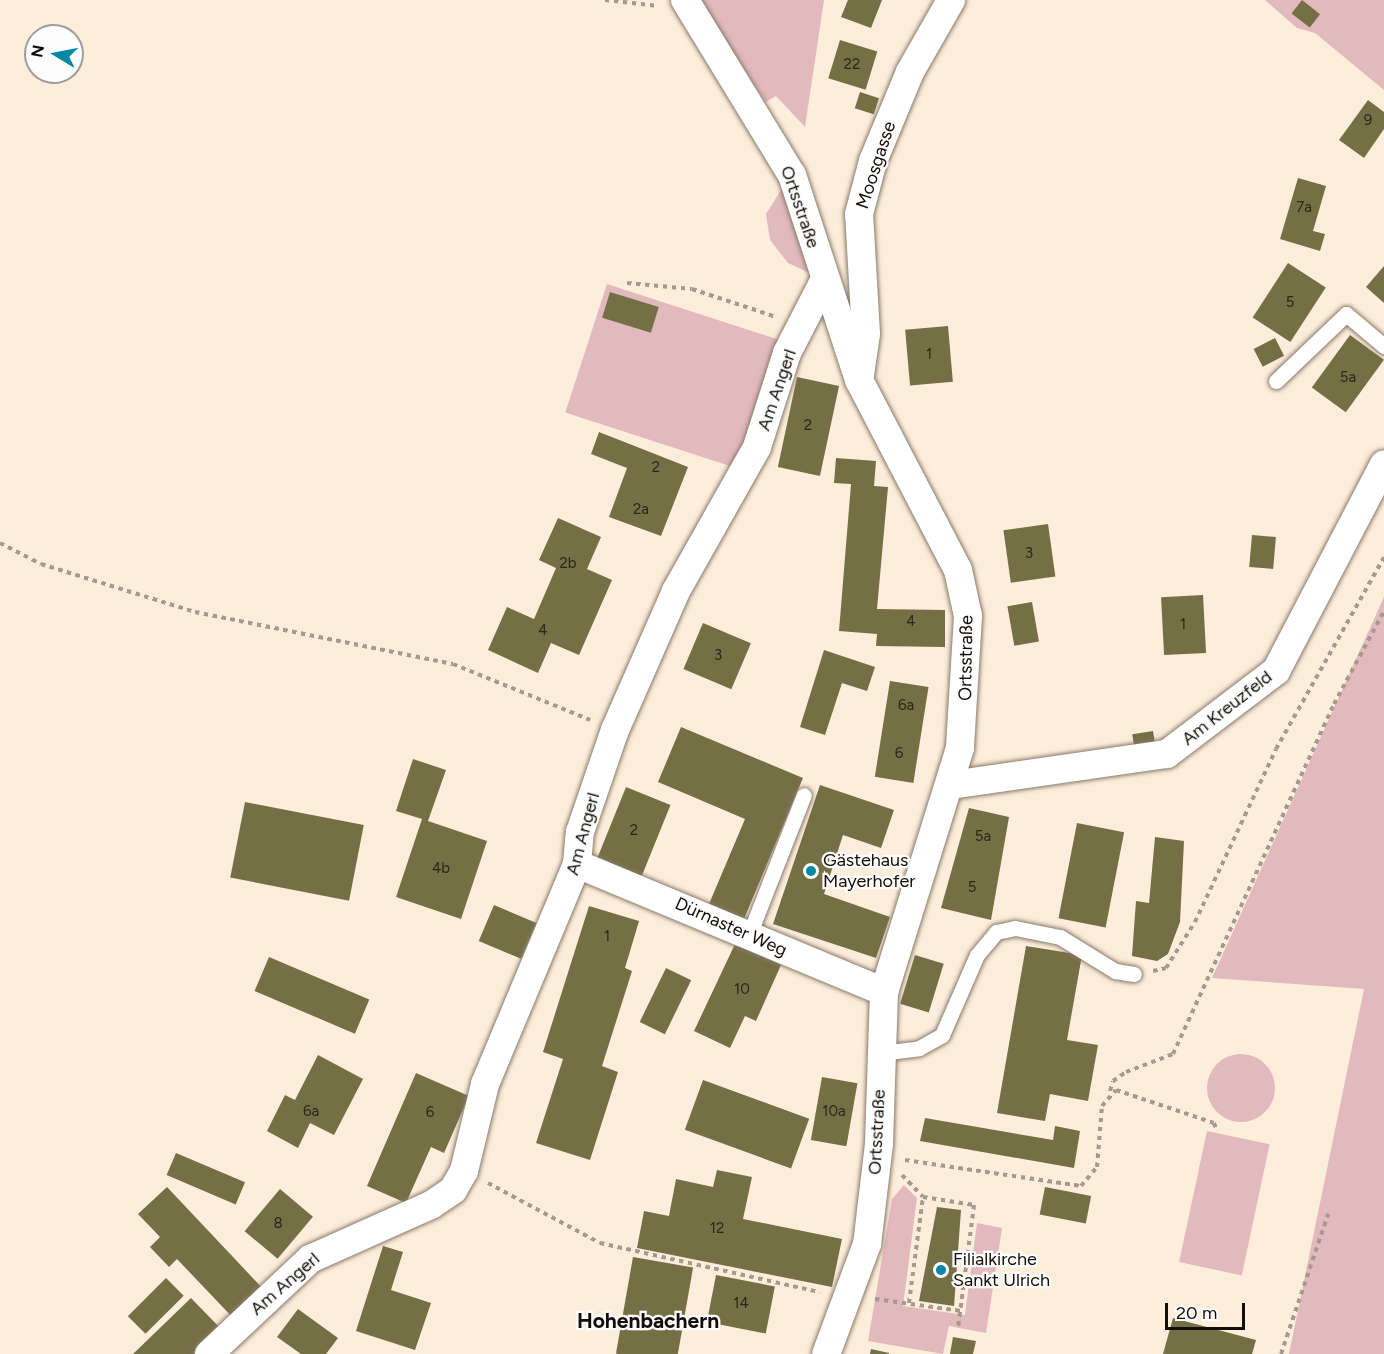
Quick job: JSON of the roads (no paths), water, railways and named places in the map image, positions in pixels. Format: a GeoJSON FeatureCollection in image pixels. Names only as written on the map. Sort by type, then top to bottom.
{"type":"FeatureCollection","features":[{"type":"Feature","properties":{"kind":"street","name":"Moosgasse"},"geometry":{"type":"LineString","coordinates":[[859,380],[866,334],[859,214],[873,161],[910,72],[951,0]]}},
{"type":"Feature","properties":{"kind":"street","name":"Ortsstraße"},"geometry":{"type":"LineString","coordinates":[[687,3],[792,174],[859,380],[964,589],[967,699],[951,785],[884,992],[877,1159],[867,1244],[850,1297],[826,1354]]}},
{"type":"Feature","properties":{"kind":"street","name":"Am Angerl"},"geometry":{"type":"LineString","coordinates":[[209,1354],[310,1259],[338,1242],[431,1205],[453,1190],[464,1171],[485,1084],[577,864],[579,832],[615,730],[676,591],[757,447],[802,325],[825,279]]}},
{"type":"Feature","properties":{"kind":"street","name":"Am Kreuzfeld"},"geometry":{"type":"LineString","coordinates":[[951,785],[1167,754],[1276,671],[1384,464]]}},
{"type":"Feature","properties":{"kind":"street","name":"Dürnaster Weg"},"geometry":{"type":"LineString","coordinates":[[577,864],[884,992]]}},
{"type":"Feature","properties":{"kind":"lane"},"geometry":{"type":"LineString","coordinates":[[1276,381],[1346,314],[1384,346]]}},
{"type":"Feature","properties":{"kind":"lane"},"geometry":{"type":"LineString","coordinates":[[749,935],[804,795]]}},
{"type":"Feature","properties":{"kind":"lane"},"geometry":{"type":"LineString","coordinates":[[881,1053],[919,1048],[942,1035],[977,955],[996,932],[1015,928],[1060,937],[1115,971],[1134,974]]}},
{"type":"Feature","properties":{"kind":"place","name":"Gästehaus Mayerhofer"},"geometry":{"type":"Point","coordinates":[811,871]}},
{"type":"Feature","properties":{"kind":"place","name":"Filialkirche Sankt Ulrich"},"geometry":{"type":"Point","coordinates":[941,1270]}},
{"type":"Feature","properties":{"kind":"district","name":"Hohenbachern"},"geometry":{"type":"Point","coordinates":[648,1321]}}]}
